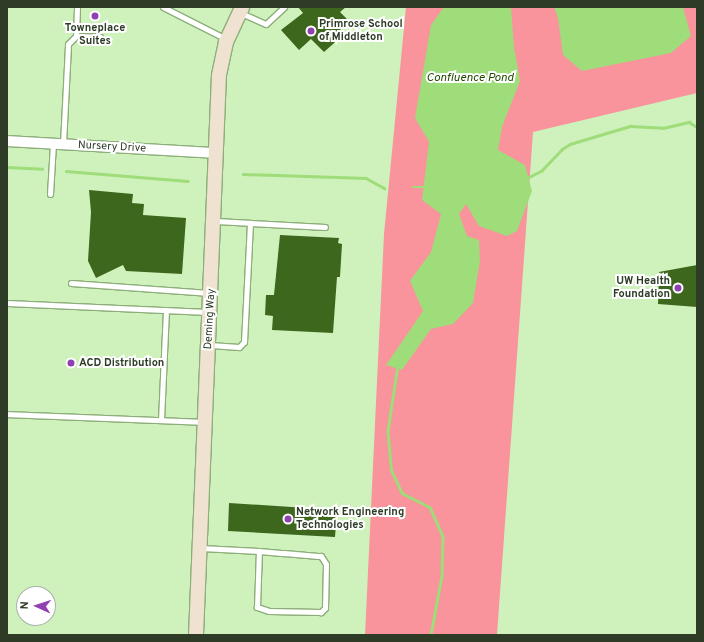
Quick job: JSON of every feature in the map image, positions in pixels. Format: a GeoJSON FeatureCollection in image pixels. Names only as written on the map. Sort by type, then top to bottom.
{"type":"FeatureCollection","features":[{"type":"Feature","properties":{"kind":"street","name":"Deming Way"},"geometry":{"type":"LineString","coordinates":[[196,635],[217,153],[219,75],[227,40],[240,9]]}},
{"type":"Feature","properties":{"kind":"street","name":"Nursery Drive"},"geometry":{"type":"LineString","coordinates":[[7,141],[217,153]]}},
{"type":"Feature","properties":{"kind":"lane"},"geometry":{"type":"LineString","coordinates":[[50,194],[58,144],[68,44],[76,36],[77,7]]}},
{"type":"Feature","properties":{"kind":"lane"},"geometry":{"type":"LineString","coordinates":[[163,7],[227,40]]}},
{"type":"Feature","properties":{"kind":"lane"},"geometry":{"type":"LineString","coordinates":[[240,9],[266,24],[284,7]]}},
{"type":"Feature","properties":{"kind":"lane"},"geometry":{"type":"LineString","coordinates":[[76,36],[100,37]]}},
{"type":"Feature","properties":{"kind":"lane"},"geometry":{"type":"LineString","coordinates":[[214,221],[325,226]]}},
{"type":"Feature","properties":{"kind":"lane"},"geometry":{"type":"LineString","coordinates":[[209,345],[239,347],[244,342],[250,223]]}},
{"type":"Feature","properties":{"kind":"lane"},"geometry":{"type":"LineString","coordinates":[[71,283],[211,293]]}},
{"type":"Feature","properties":{"kind":"lane"},"geometry":{"type":"LineString","coordinates":[[7,303],[210,312]]}},
{"type":"Feature","properties":{"kind":"lane"},"geometry":{"type":"LineString","coordinates":[[161,420],[166,310]]}},
{"type":"Feature","properties":{"kind":"lane"},"geometry":{"type":"LineString","coordinates":[[7,414],[205,422]]}},
{"type":"Feature","properties":{"kind":"lane"},"geometry":{"type":"LineString","coordinates":[[200,548],[259,551],[321,556],[326,564],[325,608],[321,612],[269,611],[256,607],[259,551]]}},
{"type":"Feature","properties":{"kind":"shaded area"},"geometry":{"type":"Polygon","coordinates":[[[406,7],[697,7],[697,93],[533,132],[497,635],[365,635],[384,234],[406,7]]]}},
{"type":"Feature","properties":{"kind":"water","name":"Confluence Pond"},"geometry":{"type":"Polygon","coordinates":[[[444,7],[511,7],[514,47],[520,81],[502,127],[498,150],[525,165],[532,191],[517,231],[507,236],[479,226],[466,204],[459,214],[467,236],[479,240],[480,261],[473,303],[453,324],[431,329],[402,370],[386,365],[423,311],[410,281],[431,252],[441,214],[422,200],[429,142],[415,118],[431,25],[444,7]]]}},
{"type":"Feature","properties":{"kind":"water"},"geometry":{"type":"Polygon","coordinates":[[[554,7],[683,7],[691,36],[671,53],[582,71],[563,55],[558,18],[554,7]]]}},
{"type":"Feature","properties":{"kind":"building","name":"Primrose School of Middleton"},"geometry":{"type":"Polygon","coordinates":[[[298,7],[346,7],[340,12],[347,19],[339,32],[342,36],[324,52],[311,39],[299,50],[281,30],[303,13],[298,7]]]}},
{"type":"Feature","properties":{"kind":"building"},"geometry":{"type":"Polygon","coordinates":[[[89,190],[133,194],[132,203],[144,204],[143,215],[186,218],[182,274],[126,271],[123,265],[96,278],[88,261],[91,212],[89,190]]]}},
{"type":"Feature","properties":{"kind":"building"},"geometry":{"type":"Polygon","coordinates":[[[280,235],[339,238],[338,243],[342,244],[340,277],[337,277],[333,333],[272,330],[273,316],[265,315],[266,295],[274,295],[280,235]]]}},
{"type":"Feature","properties":{"kind":"building","name":"UW Health Foundation"},"geometry":{"type":"Polygon","coordinates":[[[697,265],[697,307],[658,304],[659,272],[697,265]]]}},
{"type":"Feature","properties":{"kind":"building"},"geometry":{"type":"Polygon","coordinates":[[[229,503],[337,510],[335,537],[228,531],[229,503]]]}},
{"type":"Feature","properties":{"kind":"waterway"},"geometry":{"type":"LineString","coordinates":[[527,178],[541,171],[562,149],[570,144],[630,126],[663,128],[689,122],[697,127]]}},
{"type":"Feature","properties":{"kind":"waterway"},"geometry":{"type":"LineString","coordinates":[[7,167],[42,169]]}},
{"type":"Feature","properties":{"kind":"waterway"},"geometry":{"type":"LineString","coordinates":[[66,171],[188,181]]}},
{"type":"Feature","properties":{"kind":"waterway"},"geometry":{"type":"LineString","coordinates":[[243,174],[366,178],[384,188]]}},
{"type":"Feature","properties":{"kind":"waterway"},"geometry":{"type":"LineString","coordinates":[[413,187],[426,187]]}},
{"type":"Feature","properties":{"kind":"waterway"},"geometry":{"type":"LineString","coordinates":[[398,365],[388,431],[391,469],[402,493],[430,507],[443,536],[442,576],[431,635]]}},
{"type":"Feature","properties":{"kind":"place","name":"Towneplace Suites"},"geometry":{"type":"Point","coordinates":[95,16]}},
{"type":"Feature","properties":{"kind":"place","name":"Primrose School of Middleton"},"geometry":{"type":"Point","coordinates":[311,31]}},
{"type":"Feature","properties":{"kind":"place","name":"UW Health Foundation"},"geometry":{"type":"Point","coordinates":[678,288]}},
{"type":"Feature","properties":{"kind":"place","name":"ACD Distribution"},"geometry":{"type":"Point","coordinates":[71,363]}},
{"type":"Feature","properties":{"kind":"place","name":"Network Engineering Technologies"},"geometry":{"type":"Point","coordinates":[288,519]}}]}
